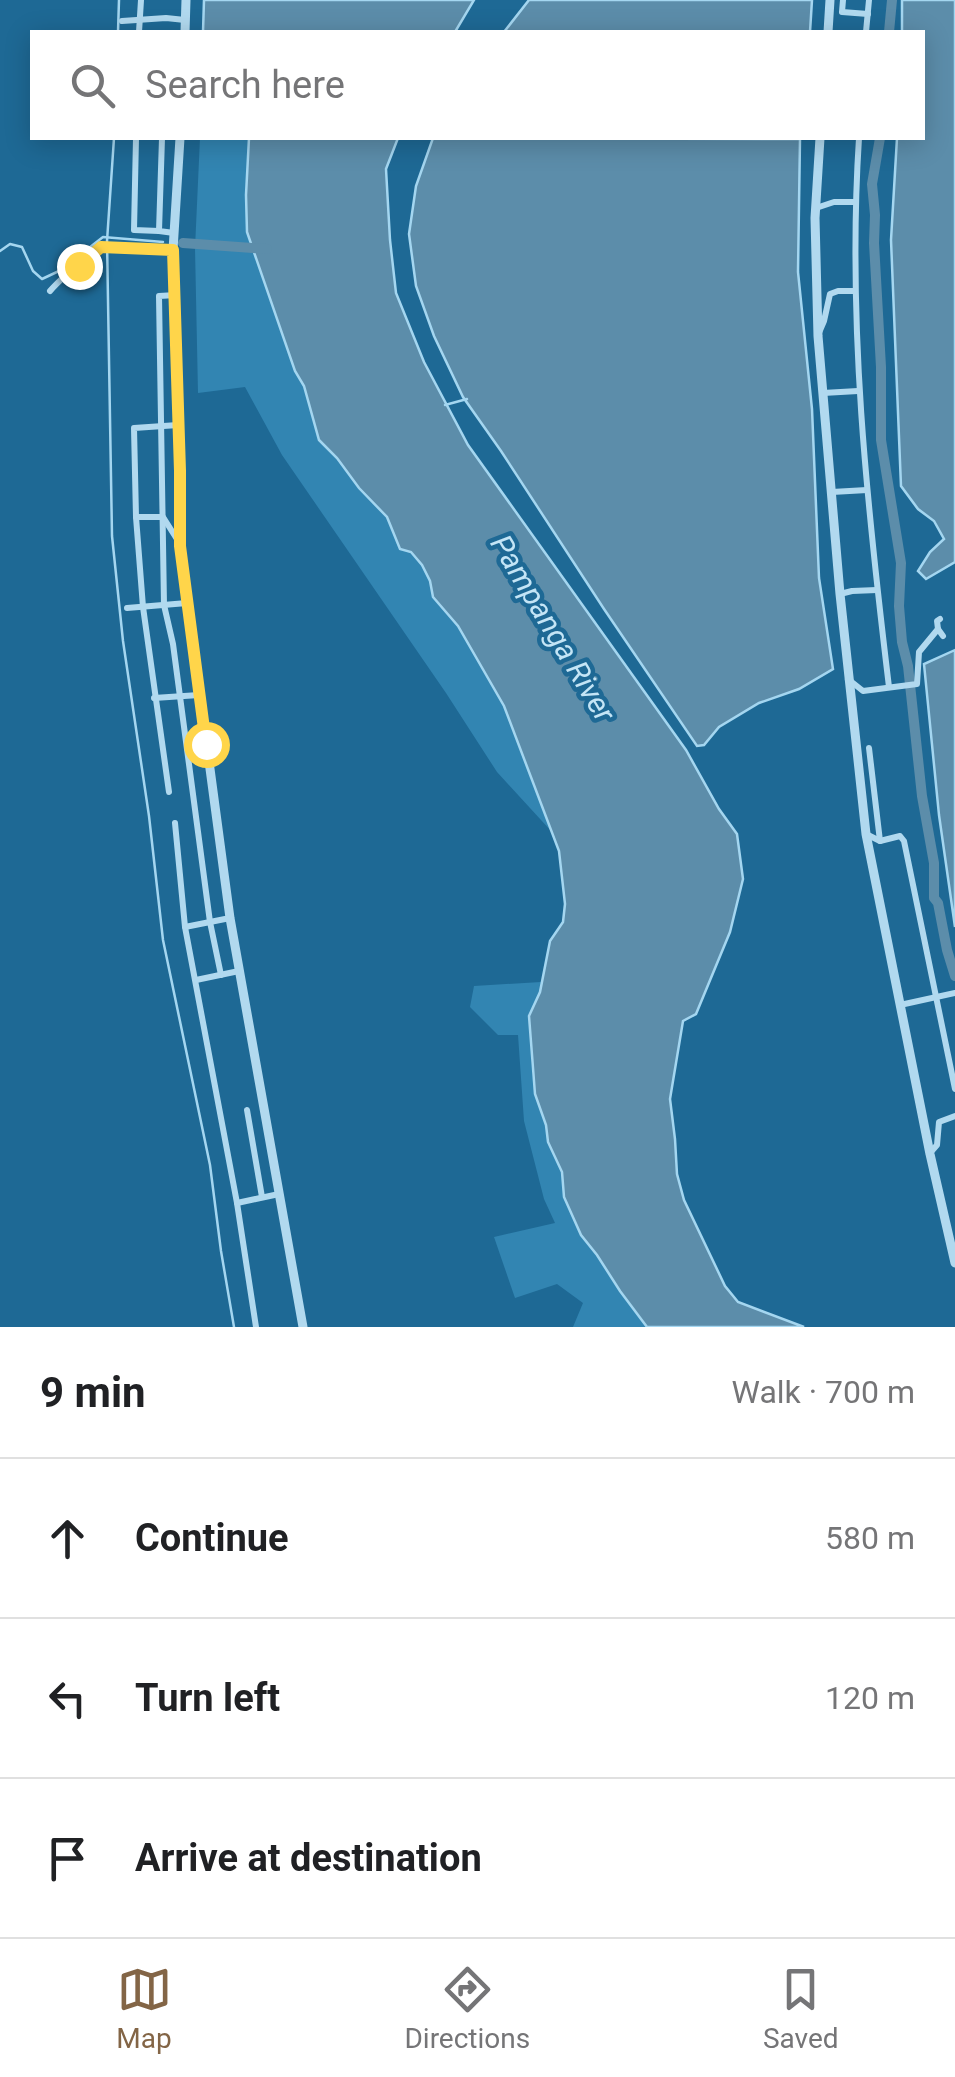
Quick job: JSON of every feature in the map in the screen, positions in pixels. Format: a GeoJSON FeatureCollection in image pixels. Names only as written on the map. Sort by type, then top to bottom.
{"type":"FeatureCollection","features":[{"type":"Feature","properties":{"kind":"street"},"geometry":{"type":"LineString","coordinates":[[139,30],[141,0]]}},
{"type":"Feature","properties":{"kind":"street"},"geometry":{"type":"LineString","coordinates":[[184,30],[186,0]]}},
{"type":"Feature","properties":{"kind":"street"},"geometry":{"type":"LineString","coordinates":[[828,30],[830,0]]}},
{"type":"Feature","properties":{"kind":"street"},"geometry":{"type":"LineString","coordinates":[[843,0],[842,12],[868,14]]}},
{"type":"Feature","properties":{"kind":"street"},"geometry":{"type":"LineString","coordinates":[[866,30],[869,0]]}},
{"type":"Feature","properties":{"kind":"street"},"geometry":{"type":"LineString","coordinates":[[165,30],[166,18]]}},
{"type":"Feature","properties":{"kind":"street"},"geometry":{"type":"LineString","coordinates":[[122,21],[185,20]]}},
{"type":"Feature","properties":{"kind":"street"},"geometry":{"type":"LineString","coordinates":[[136,140],[134,230],[174,233]]}},
{"type":"Feature","properties":{"kind":"street"},"geometry":{"type":"LineString","coordinates":[[159,231],[162,140]]}},
{"type":"Feature","properties":{"kind":"street"},"geometry":{"type":"LineString","coordinates":[[180,140],[173,250],[180,546],[230,918],[303,1327]]}},
{"type":"Feature","properties":{"kind":"street"},"geometry":{"type":"LineString","coordinates":[[820,140],[816,208],[818,336],[866,834],[955,1263]]}},
{"type":"Feature","properties":{"kind":"street"},"geometry":{"type":"LineString","coordinates":[[859,140],[854,202],[858,391],[889,688]]}},
{"type":"Feature","properties":{"kind":"street"},"geometry":{"type":"LineString","coordinates":[[816,208],[854,202]]}},
{"type":"Feature","properties":{"kind":"street"},"geometry":{"type":"LineString","coordinates":[[50,291],[101,247],[173,250]]}},
{"type":"Feature","properties":{"kind":"street"},"geometry":{"type":"LineString","coordinates":[[818,336],[830,294],[854,292]]}},
{"type":"Feature","properties":{"kind":"street"},"geometry":{"type":"LineString","coordinates":[[176,295],[159,296],[164,606],[221,975]]}},
{"type":"Feature","properties":{"kind":"street"},"geometry":{"type":"LineString","coordinates":[[823,393],[858,391]]}},
{"type":"Feature","properties":{"kind":"street"},"geometry":{"type":"LineString","coordinates":[[169,792],[143,608],[134,428],[178,425]]}},
{"type":"Feature","properties":{"kind":"street"},"geometry":{"type":"LineString","coordinates":[[832,492],[868,490]]}},
{"type":"Feature","properties":{"kind":"street"},"geometry":{"type":"LineString","coordinates":[[136,517],[163,517]]}},
{"type":"Feature","properties":{"kind":"street"},"geometry":{"type":"LineString","coordinates":[[163,517],[180,546]]}},
{"type":"Feature","properties":{"kind":"street"},"geometry":{"type":"LineString","coordinates":[[840,594],[877,590]]}},
{"type":"Feature","properties":{"kind":"street"},"geometry":{"type":"LineString","coordinates":[[127,608],[187,603]]}},
{"type":"Feature","properties":{"kind":"street"},"geometry":{"type":"LineString","coordinates":[[848,678],[864,690],[917,684],[919,652],[941,632],[936,623],[940,619]]}},
{"type":"Feature","properties":{"kind":"street"},"geometry":{"type":"LineString","coordinates":[[154,698],[200,695]]}},
{"type":"Feature","properties":{"kind":"street"},"geometry":{"type":"LineString","coordinates":[[869,748],[880,841]]}},
{"type":"Feature","properties":{"kind":"street"},"geometry":{"type":"LineString","coordinates":[[175,823],[185,927],[237,1202],[256,1327]]}},
{"type":"Feature","properties":{"kind":"street"},"geometry":{"type":"LineString","coordinates":[[866,834],[880,841],[900,836],[904,841],[955,1089]]}},
{"type":"Feature","properties":{"kind":"street"},"geometry":{"type":"LineString","coordinates":[[185,927],[230,918]]}},
{"type":"Feature","properties":{"kind":"street"},"geometry":{"type":"LineString","coordinates":[[196,980],[240,971]]}},
{"type":"Feature","properties":{"kind":"street"},"geometry":{"type":"LineString","coordinates":[[899,1006],[955,993]]}},
{"type":"Feature","properties":{"kind":"street"},"geometry":{"type":"LineString","coordinates":[[247,1110],[262,1197]]}},
{"type":"Feature","properties":{"kind":"street"},"geometry":{"type":"LineString","coordinates":[[930,1154],[937,1145],[939,1122],[955,1116]]}},
{"type":"Feature","properties":{"kind":"street"},"geometry":{"type":"LineString","coordinates":[[237,1202],[280,1193]]}},
{"type":"Feature","properties":{"kind":"street"},"geometry":{"type":"LineString","coordinates":[[942,1211],[955,1208]]}},
{"type":"Feature","properties":{"kind":"shaded area"},"geometry":{"type":"Polygon","coordinates":[[[200,140],[249,140],[247,232],[295,371],[304,386],[319,440],[387,517],[394,536],[422,565],[433,597],[458,626],[504,706],[552,832],[497,772],[282,455],[245,387],[198,393],[195,248],[200,140]]]}},
{"type":"Feature","properties":{"kind":"shaded area"},"geometry":{"type":"Polygon","coordinates":[[[541,982],[529,1016],[532,1070],[548,1142],[562,1172],[564,1197],[581,1235],[647,1327],[573,1327],[583,1303],[557,1284],[515,1298],[494,1237],[555,1223],[544,1199],[524,1121],[518,1035],[498,1035],[470,1007],[474,986],[541,982]]]}},
{"type":"Feature","properties":{"kind":"water"},"geometry":{"type":"Polygon","coordinates":[[[204,0],[474,0],[456,30],[203,30],[204,0]]]}},
{"type":"Feature","properties":{"kind":"water"},"geometry":{"type":"Polygon","coordinates":[[[529,0],[812,0],[810,30],[506,30],[529,0]]]}},
{"type":"Feature","properties":{"kind":"water"},"geometry":{"type":"Polygon","coordinates":[[[902,0],[955,0],[955,562],[926,579],[918,571],[944,539],[934,521],[918,509],[901,486],[891,240],[897,140],[925,140],[925,30],[902,30],[902,0]]]}},
{"type":"Feature","properties":{"kind":"water","name":"Pampanga River"},"geometry":{"type":"Polygon","coordinates":[[[249,140],[397,140],[386,169],[396,293],[424,362],[468,445],[686,750],[737,834],[743,879],[730,932],[696,1014],[683,1021],[670,1099],[677,1174],[684,1200],[725,1286],[738,1302],[804,1327],[647,1327],[581,1235],[564,1197],[562,1172],[548,1142],[535,1094],[529,1016],[540,992],[550,941],[563,922],[565,904],[559,851],[504,706],[458,626],[433,597],[422,565],[411,552],[400,549],[387,517],[319,440],[304,386],[295,371],[247,232],[249,140]]]}},
{"type":"Feature","properties":{"kind":"water"},"geometry":{"type":"Polygon","coordinates":[[[432,140],[800,140],[798,272],[812,409],[819,578],[833,669],[799,689],[759,703],[719,727],[704,745],[697,746],[463,397],[416,286],[409,234],[416,186],[432,140]]]}},
{"type":"Feature","properties":{"kind":"water"},"geometry":{"type":"Polygon","coordinates":[[[955,650],[955,927],[924,664],[955,650]]]}},
{"type":"Feature","properties":{"kind":"waterway"},"geometry":{"type":"LineString","coordinates":[[118,30],[119,0]]}},
{"type":"Feature","properties":{"kind":"waterway"},"geometry":{"type":"LineString","coordinates":[[889,30],[892,0]]}},
{"type":"Feature","properties":{"kind":"waterway"},"geometry":{"type":"LineString","coordinates":[[114,140],[107,241],[112,536],[163,940],[210,1165],[234,1327]]}},
{"type":"Feature","properties":{"kind":"waterway"},"geometry":{"type":"LineString","coordinates":[[880,140],[872,184],[881,440],[901,563],[902,642],[934,863],[934,898],[955,976]]}},
{"type":"Feature","properties":{"kind":"waterway"},"geometry":{"type":"LineString","coordinates":[[0,251],[10,244],[22,247],[33,271],[42,279],[76,263],[103,237],[163,242]]}},
{"type":"Feature","properties":{"kind":"waterway"},"geometry":{"type":"LineString","coordinates":[[183,243],[267,249]]}},
{"type":"Feature","properties":{"kind":"waterway"},"geometry":{"type":"LineString","coordinates":[[445,405],[467,399]]}},
{"type":"Feature","properties":{"kind":"route"},"geometry":{"type":"LineString","coordinates":[[79,266],[101,247],[173,250],[180,546],[206,744]]}}]}
